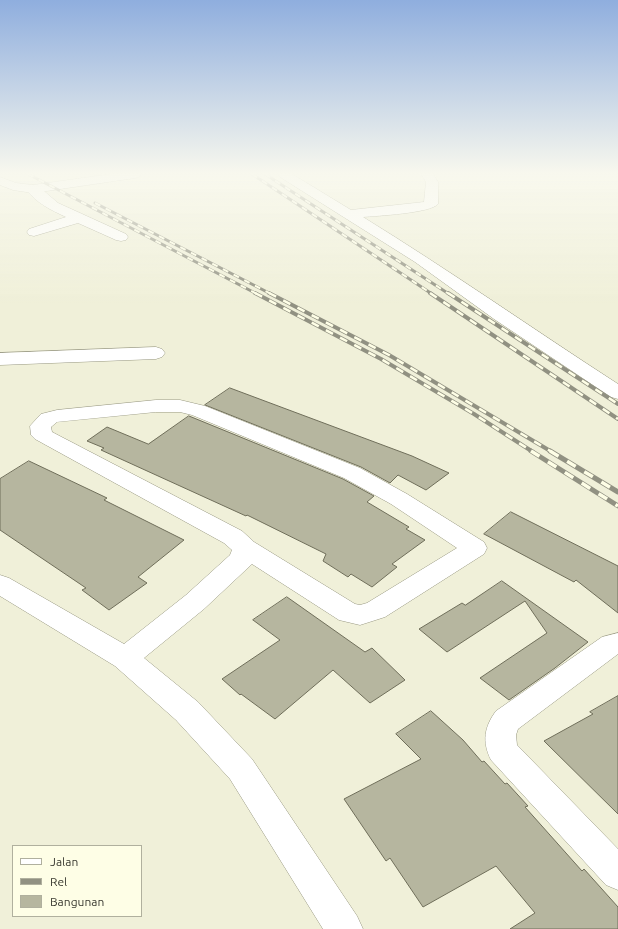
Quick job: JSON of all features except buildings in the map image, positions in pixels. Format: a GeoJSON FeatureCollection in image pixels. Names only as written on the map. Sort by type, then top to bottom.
{"type":"FeatureCollection","features":[{"type":"Feature","properties":{"kind":"street"},"geometry":{"type":"LineString","coordinates":[[356,217],[420,258],[500,315],[618,393]]}},
{"type":"Feature","properties":{"kind":"street"},"geometry":{"type":"LineString","coordinates":[[34,232],[82,218],[121,237]]}},
{"type":"Feature","properties":{"kind":"street"},"geometry":{"type":"LineString","coordinates":[[0,359],[156,353]]}},
{"type":"Feature","properties":{"kind":"street"},"geometry":{"type":"LineString","coordinates":[[156,406],[180,406],[198,410],[352,473],[399,499],[475,548],[376,610],[360,615],[348,614],[245,548],[233,537],[42,435],[40,426],[48,418],[57,416],[156,406]]}},
{"type":"Feature","properties":{"kind":"street"},"geometry":{"type":"LineString","coordinates":[[125,658],[194,602],[242,559],[245,548]]}},
{"type":"Feature","properties":{"kind":"street"},"geometry":{"type":"LineString","coordinates":[[0,584],[125,658],[187,712],[241,769],[344,929]]}},
{"type":"Feature","properties":{"kind":"street"},"geometry":{"type":"LineString","coordinates":[[618,642],[612,644],[507,720],[501,727],[500,735],[502,751],[618,873]]}},
{"type":"Feature","properties":{"kind":"railway"},"geometry":{"type":"LineString","coordinates":[[111,217],[257,294]]}},
{"type":"Feature","properties":{"kind":"railway"},"geometry":{"type":"LineString","coordinates":[[123,217],[271,294]]}},
{"type":"Feature","properties":{"kind":"railway"},"geometry":{"type":"LineString","coordinates":[[317,217],[432,294]]}},
{"type":"Feature","properties":{"kind":"railway"},"geometry":{"type":"LineString","coordinates":[[331,217],[449,294]]}},
{"type":"Feature","properties":{"kind":"railway"},"geometry":{"type":"LineString","coordinates":[[255,293],[381,359],[474,414],[533,452]]}},
{"type":"Feature","properties":{"kind":"railway"},"geometry":{"type":"LineString","coordinates":[[269,293],[389,355],[552,452]]}},
{"type":"Feature","properties":{"kind":"railway"},"geometry":{"type":"LineString","coordinates":[[430,293],[618,419]]}},
{"type":"Feature","properties":{"kind":"railway"},"geometry":{"type":"LineString","coordinates":[[448,293],[618,404]]}},
{"type":"Feature","properties":{"kind":"railway"},"geometry":{"type":"LineString","coordinates":[[531,451],[618,506]]}},
{"type":"Feature","properties":{"kind":"railway"},"geometry":{"type":"LineString","coordinates":[[550,451],[618,492]]}}]}
